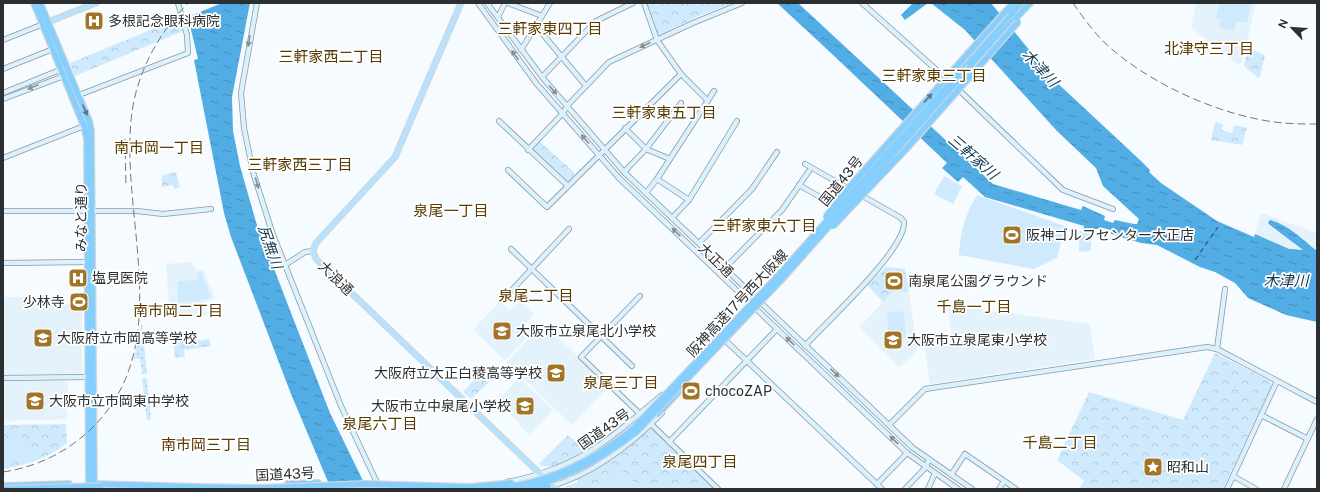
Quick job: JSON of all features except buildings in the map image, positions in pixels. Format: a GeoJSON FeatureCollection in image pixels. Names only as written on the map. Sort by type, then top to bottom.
{"type":"FeatureCollection","features":[{"type":"Feature","properties":{"kind":"highway","name":"みなと通り"},"geometry":{"type":"LineString","coordinates":[[34,3],[46,23],[79,96],[91,130],[89,377],[92,487]]}},
{"type":"Feature","properties":{"kind":"highway","name":"みなと通り"},"geometry":{"type":"LineString","coordinates":[[40,3],[53,49],[84,126],[87,140],[90,211]]}},
{"type":"Feature","properties":{"kind":"highway","name":"国道43号"},"geometry":{"type":"LineString","coordinates":[[3,487],[183,486],[262,488],[366,484],[470,487],[528,480],[550,473],[601,449],[622,434],[651,408],[777,275],[819,227],[853,183],[1013,3]]}},
{"type":"Feature","properties":{"kind":"highway"},"geometry":{"type":"LineString","coordinates":[[973,57],[1016,3]]}},
{"type":"Feature","properties":{"kind":"highway"},"geometry":{"type":"LineString","coordinates":[[973,57],[1021,3]]}},
{"type":"Feature","properties":{"kind":"highway"},"geometry":{"type":"LineString","coordinates":[[970,67],[1025,3]]}},
{"type":"Feature","properties":{"kind":"highway"},"geometry":{"type":"LineString","coordinates":[[945,94],[977,64],[1030,3]]}},
{"type":"Feature","properties":{"kind":"highway","name":"国道43号"},"geometry":{"type":"LineString","coordinates":[[537,489],[576,474],[594,464],[629,440],[658,414],[786,278],[824,235],[864,195],[1034,3]]}},
{"type":"Feature","properties":{"kind":"highway"},"geometry":{"type":"LineString","coordinates":[[958,74],[976,47],[1006,11]]}},
{"type":"Feature","properties":{"kind":"highway"},"geometry":{"type":"LineString","coordinates":[[970,67],[1016,20]]}},
{"type":"Feature","properties":{"kind":"highway","name":"阪神高速17号西大阪線"},"geometry":{"type":"LineString","coordinates":[[520,489],[558,478],[582,468],[609,452],[637,431],[776,284],[928,111],[973,57]]}},
{"type":"Feature","properties":{"kind":"highway","name":"阪神高速17号西大阪線"},"geometry":{"type":"LineString","coordinates":[[494,489],[530,482],[570,468],[607,449],[634,428],[748,310],[928,111],[970,67]]}},
{"type":"Feature","properties":{"kind":"highway"},"geometry":{"type":"LineString","coordinates":[[864,195],[909,141],[928,111]]}},
{"type":"Feature","properties":{"kind":"highway"},"geometry":{"type":"LineString","coordinates":[[853,183],[928,111]]}},
{"type":"Feature","properties":{"kind":"highway","name":"みなと通り"},"geometry":{"type":"LineString","coordinates":[[90,262],[92,487]]}},
{"type":"Feature","properties":{"kind":"highway"},"geometry":{"type":"LineString","coordinates":[[183,486],[318,483]]}},
{"type":"Feature","properties":{"kind":"highway"},"geometry":{"type":"LineString","coordinates":[[315,489],[421,485]]}},
{"type":"Feature","properties":{"kind":"highway"},"geometry":{"type":"LineString","coordinates":[[3,487],[101,486],[147,489]]}},
{"type":"Feature","properties":{"kind":"main road"},"geometry":{"type":"LineString","coordinates":[[46,23],[96,3]]}},
{"type":"Feature","properties":{"kind":"main road","name":"大浪通"},"geometry":{"type":"LineString","coordinates":[[461,3],[395,157],[316,243],[313,251],[316,260],[554,487]]}},
{"type":"Feature","properties":{"kind":"street"},"geometry":{"type":"LineString","coordinates":[[79,96],[188,53],[187,35],[178,3]]}},
{"type":"Feature","properties":{"kind":"street"},"geometry":{"type":"LineString","coordinates":[[256,3],[242,83],[243,116],[257,184],[285,264],[341,406],[380,489]]}},
{"type":"Feature","properties":{"kind":"street","name":"大正通"},"geometry":{"type":"LineString","coordinates":[[478,3],[536,83],[619,178],[907,453],[958,489]]}},
{"type":"Feature","properties":{"kind":"street","name":"大正通"},"geometry":{"type":"LineString","coordinates":[[487,3],[542,77],[624,172],[889,426],[929,460],[972,489]]}},
{"type":"Feature","properties":{"kind":"street"},"geometry":{"type":"LineString","coordinates":[[498,17],[506,3],[542,16]]}},
{"type":"Feature","properties":{"kind":"street"},"geometry":{"type":"LineString","coordinates":[[521,50],[550,3]]}},
{"type":"Feature","properties":{"kind":"street"},"geometry":{"type":"LineString","coordinates":[[542,77],[596,21],[633,3]]}},
{"type":"Feature","properties":{"kind":"street"},"geometry":{"type":"LineString","coordinates":[[644,3],[657,40],[681,74],[708,101]]}},
{"type":"Feature","properties":{"kind":"street"},"geometry":{"type":"LineString","coordinates":[[528,150],[609,62],[693,23],[742,3]]}},
{"type":"Feature","properties":{"kind":"street"},"geometry":{"type":"LineString","coordinates":[[862,3],[961,92],[1063,190],[1113,209]]}},
{"type":"Feature","properties":{"kind":"street"},"geometry":{"type":"LineString","coordinates":[[3,40],[46,23]]}},
{"type":"Feature","properties":{"kind":"street"},"geometry":{"type":"LineString","coordinates":[[536,26],[586,86]]}},
{"type":"Feature","properties":{"kind":"street"},"geometry":{"type":"LineString","coordinates":[[3,69],[53,49]]}},
{"type":"Feature","properties":{"kind":"street"},"geometry":{"type":"LineString","coordinates":[[3,93],[63,72]]}},
{"type":"Feature","properties":{"kind":"street"},"geometry":{"type":"LineString","coordinates":[[3,99],[63,72]]}},
{"type":"Feature","properties":{"kind":"street"},"geometry":{"type":"LineString","coordinates":[[508,170],[547,208],[625,128],[681,74]]}},
{"type":"Feature","properties":{"kind":"street"},"geometry":{"type":"LineString","coordinates":[[646,193],[657,180],[714,91]]}},
{"type":"Feature","properties":{"kind":"street"},"geometry":{"type":"LineString","coordinates":[[624,172],[646,149],[681,103]]}},
{"type":"Feature","properties":{"kind":"street"},"geometry":{"type":"LineString","coordinates":[[499,121],[528,150],[568,186]]}},
{"type":"Feature","properties":{"kind":"street"},"geometry":{"type":"LineString","coordinates":[[672,218],[689,200],[737,121]]}},
{"type":"Feature","properties":{"kind":"street"},"geometry":{"type":"LineString","coordinates":[[3,158],[84,126]]}},
{"type":"Feature","properties":{"kind":"street"},"geometry":{"type":"LineString","coordinates":[[625,128],[646,149],[670,159]]}},
{"type":"Feature","properties":{"kind":"street"},"geometry":{"type":"LineString","coordinates":[[699,243],[752,189],[777,152]]}},
{"type":"Feature","properties":{"kind":"street"},"geometry":{"type":"LineString","coordinates":[[801,352],[805,345],[884,261],[902,232],[904,224],[901,218],[805,164]]}},
{"type":"Feature","properties":{"kind":"street"},"geometry":{"type":"LineString","coordinates":[[725,268],[782,210],[809,171]]}},
{"type":"Feature","properties":{"kind":"street"},"geometry":{"type":"LineString","coordinates":[[657,180],[689,200]]}},
{"type":"Feature","properties":{"kind":"street"},"geometry":{"type":"LineString","coordinates":[[799,186],[834,205]]}},
{"type":"Feature","properties":{"kind":"street"},"geometry":{"type":"LineString","coordinates":[[3,212],[137,211],[163,214],[211,209]]}},
{"type":"Feature","properties":{"kind":"street"},"geometry":{"type":"LineString","coordinates":[[512,290],[569,228]]}},
{"type":"Feature","properties":{"kind":"street"},"geometry":{"type":"LineString","coordinates":[[511,249],[632,366]]}},
{"type":"Feature","properties":{"kind":"street"},"geometry":{"type":"LineString","coordinates":[[285,264],[305,252],[313,251]]}},
{"type":"Feature","properties":{"kind":"street"},"geometry":{"type":"LineString","coordinates":[[3,263],[90,262]]}},
{"type":"Feature","properties":{"kind":"street"},"geometry":{"type":"LineString","coordinates":[[1217,349],[1225,289]]}},
{"type":"Feature","properties":{"kind":"street"},"geometry":{"type":"LineString","coordinates":[[640,296],[581,357],[640,414]]}},
{"type":"Feature","properties":{"kind":"street"},"geometry":{"type":"LineString","coordinates":[[669,442],[777,329]]}},
{"type":"Feature","properties":{"kind":"street"},"geometry":{"type":"LineString","coordinates":[[726,341],[882,489]]}},
{"type":"Feature","properties":{"kind":"street"},"geometry":{"type":"LineString","coordinates":[[889,426],[925,389],[1148,355],[1206,348],[1217,349],[1317,402]]}},
{"type":"Feature","properties":{"kind":"street"},"geometry":{"type":"LineString","coordinates":[[3,378],[89,377]]}},
{"type":"Feature","properties":{"kind":"street"},"geometry":{"type":"LineString","coordinates":[[1227,489],[1277,381]]}},
{"type":"Feature","properties":{"kind":"street"},"geometry":{"type":"LineString","coordinates":[[421,485],[493,484],[540,474],[560,467],[589,453],[616,435],[662,395]]}},
{"type":"Feature","properties":{"kind":"street"},"geometry":{"type":"LineString","coordinates":[[542,489],[554,487],[605,461],[631,442],[651,424],[663,412],[668,402]]}},
{"type":"Feature","properties":{"kind":"street"},"geometry":{"type":"LineString","coordinates":[[1262,415],[1308,439]]}},
{"type":"Feature","properties":{"kind":"street"},"geometry":{"type":"LineString","coordinates":[[1284,489],[1317,419]]}},
{"type":"Feature","properties":{"kind":"street"},"geometry":{"type":"LineString","coordinates":[[651,424],[718,489]]}},
{"type":"Feature","properties":{"kind":"street"},"geometry":{"type":"LineString","coordinates":[[877,484],[907,453]]}},
{"type":"Feature","properties":{"kind":"street"},"geometry":{"type":"LineString","coordinates":[[951,475],[965,454],[1016,489]]}},
{"type":"Feature","properties":{"kind":"street"},"geometry":{"type":"LineString","coordinates":[[905,489],[926,467],[929,460]]}},
{"type":"Feature","properties":{"kind":"street"},"geometry":{"type":"LineString","coordinates":[[928,489],[935,473]]}},
{"type":"Feature","properties":{"kind":"street"},"geometry":{"type":"LineString","coordinates":[[1233,476],[1256,489]]}},
{"type":"Feature","properties":{"kind":"street"},"geometry":{"type":"LineString","coordinates":[[999,489],[1004,481]]}},
{"type":"Feature","properties":{"kind":"shaded area"},"geometry":{"type":"Polygon","coordinates":[[[1196,3],[1256,3],[1242,63],[1239,65],[1191,28],[1196,3]]]}},
{"type":"Feature","properties":{"kind":"shaded area"},"geometry":{"type":"Polygon","coordinates":[[[1261,213],[1317,233],[1317,251],[1309,244],[1302,251],[1289,249],[1255,234],[1261,213]]]}},
{"type":"Feature","properties":{"kind":"shaded area"},"geometry":{"type":"Polygon","coordinates":[[[192,262],[197,271],[203,269],[215,298],[204,302],[207,315],[170,314],[166,264],[192,262]]]}},
{"type":"Feature","properties":{"kind":"shaded area","name":"大阪市立泉尾東小学校"},"geometry":{"type":"Polygon","coordinates":[[[909,291],[917,351],[899,367],[859,327],[893,292],[909,291]]]}},
{"type":"Feature","properties":{"kind":"shaded area","name":"大阪府立市岡高等学校"},"geometry":{"type":"Polygon","coordinates":[[[3,297],[39,297],[39,304],[82,304],[82,373],[80,375],[3,375],[3,297]]]}},
{"type":"Feature","properties":{"kind":"shaded area","name":"大阪市立泉尾北小学校"},"geometry":{"type":"Polygon","coordinates":[[[500,301],[510,311],[520,301],[534,314],[525,325],[532,332],[505,360],[473,330],[500,301]]]}},
{"type":"Feature","properties":{"kind":"shaded area"},"geometry":{"type":"Polygon","coordinates":[[[948,305],[1090,324],[1095,359],[930,384],[923,337],[927,336],[946,342],[952,342],[948,305]]]}},
{"type":"Feature","properties":{"kind":"shaded area","name":"大阪府立大正白稜高等学校"},"geometry":{"type":"Polygon","coordinates":[[[543,323],[606,383],[604,385],[608,388],[572,425],[507,362],[543,323]]]}},
{"type":"Feature","properties":{"kind":"shaded area","name":"大阪市立中泉尾小学校"},"geometry":{"type":"Polygon","coordinates":[[[519,378],[553,410],[529,435],[519,425],[520,423],[497,401],[519,378]]]}},
{"type":"Feature","properties":{"kind":"shaded area","name":"大阪市立市岡東中学校"},"geometry":{"type":"Polygon","coordinates":[[[3,380],[68,382],[67,419],[3,421],[3,380]]]}},
{"type":"Feature","properties":{"kind":"green space"},"geometry":{"type":"Polygon","coordinates":[[[647,3],[733,3],[696,17],[660,35],[658,34],[647,3]]]}},
{"type":"Feature","properties":{"kind":"green space"},"geometry":{"type":"Polygon","coordinates":[[[1220,3],[1251,3],[1247,23],[1237,22],[1234,31],[1219,28],[1221,19],[1216,18],[1220,3]]]}},
{"type":"Feature","properties":{"kind":"green space"},"geometry":{"type":"Polygon","coordinates":[[[180,18],[183,31],[75,76],[70,63],[180,18]]]}},
{"type":"Feature","properties":{"kind":"green space"},"geometry":{"type":"Polygon","coordinates":[[[1248,48],[1265,55],[1260,77],[1258,78],[1244,66],[1248,48]]]}},
{"type":"Feature","properties":{"kind":"green space"},"geometry":{"type":"Polygon","coordinates":[[[1215,122],[1223,124],[1222,130],[1232,133],[1234,125],[1247,128],[1242,145],[1211,140],[1215,122]]]}},
{"type":"Feature","properties":{"kind":"green space"},"geometry":{"type":"Polygon","coordinates":[[[539,141],[575,173],[568,182],[532,151],[539,141]]]}},
{"type":"Feature","properties":{"kind":"green space"},"geometry":{"type":"Polygon","coordinates":[[[173,172],[176,173],[180,187],[175,189],[173,185],[162,187],[162,176],[173,172]]]}},
{"type":"Feature","properties":{"kind":"green space"},"geometry":{"type":"Polygon","coordinates":[[[944,176],[962,186],[953,204],[934,194],[944,176]]]}},
{"type":"Feature","properties":{"kind":"green space","name":"阪神ゴルフセンター大正店"},"geometry":{"type":"Polygon","coordinates":[[[977,195],[1065,226],[1057,258],[1034,269],[959,255],[964,224],[969,209],[977,195]]]}},
{"type":"Feature","properties":{"kind":"green space"},"geometry":{"type":"Polygon","coordinates":[[[1079,231],[1083,231],[1083,233],[1091,232],[1091,251],[1079,252],[1079,231]]]}},
{"type":"Feature","properties":{"kind":"green space"},"geometry":{"type":"Polygon","coordinates":[[[886,267],[905,269],[909,291],[893,292],[883,302],[867,285],[886,267]]]}},
{"type":"Feature","properties":{"kind":"green space","name":"南泉尾公園グラウンド"},"geometry":{"type":"Polygon","coordinates":[[[891,271],[903,271],[906,288],[890,288],[885,285],[884,277],[891,271]]]}},
{"type":"Feature","properties":{"kind":"green space"},"geometry":{"type":"Polygon","coordinates":[[[201,272],[211,298],[198,301],[178,302],[178,281],[198,280],[197,274],[201,272]]]}},
{"type":"Feature","properties":{"kind":"green space"},"geometry":{"type":"Polygon","coordinates":[[[904,311],[906,338],[889,340],[887,313],[904,311]]]}},
{"type":"Feature","properties":{"kind":"green space"},"geometry":{"type":"Polygon","coordinates":[[[141,324],[147,374],[142,374],[140,359],[134,359],[141,324]]]}},
{"type":"Feature","properties":{"kind":"green space"},"geometry":{"type":"Polygon","coordinates":[[[195,334],[197,341],[209,339],[211,346],[184,350],[185,357],[175,358],[173,340],[182,339],[182,336],[195,334]]]}},
{"type":"Feature","properties":{"kind":"green space"},"geometry":{"type":"Polygon","coordinates":[[[1215,353],[1270,381],[1272,385],[1223,489],[1079,489],[1084,481],[1057,460],[1089,392],[1183,420],[1215,353]]]}},
{"type":"Feature","properties":{"kind":"green space"},"geometry":{"type":"Polygon","coordinates":[[[479,375],[488,383],[471,399],[463,392],[479,375]]]}},
{"type":"Feature","properties":{"kind":"green space"},"geometry":{"type":"Polygon","coordinates":[[[142,377],[147,379],[151,420],[147,420],[142,377]]]}},
{"type":"Feature","properties":{"kind":"green space"},"geometry":{"type":"Polygon","coordinates":[[[66,424],[67,443],[53,453],[37,460],[3,469],[3,425],[66,424]]]}},
{"type":"Feature","properties":{"kind":"green space"},"geometry":{"type":"Polygon","coordinates":[[[651,429],[653,429],[715,489],[565,489],[565,487],[578,482],[577,479],[612,460],[651,429]]]}},
{"type":"Feature","properties":{"kind":"green space"},"geometry":{"type":"Polygon","coordinates":[[[568,435],[576,442],[580,437],[592,448],[557,465],[550,467],[539,464],[568,435]]]}},
{"type":"Feature","properties":{"kind":"green space"},"geometry":{"type":"Polygon","coordinates":[[[5,438],[21,443],[27,449],[31,457],[7,465],[5,464],[5,438]]]}},
{"type":"Feature","properties":{"kind":"green space"},"geometry":{"type":"Polygon","coordinates":[[[618,466],[641,489],[596,489],[618,466]]]}},
{"type":"Feature","properties":{"kind":"water","name":"尻無川"},"geometry":{"type":"Polygon","coordinates":[[[222,3],[250,3],[232,97],[233,131],[240,166],[256,222],[330,413],[367,489],[331,489],[291,394],[231,237],[224,213],[194,60],[198,59],[188,17],[222,3]]]}},
{"type":"Feature","properties":{"kind":"water","name":"木津川"},"geometry":{"type":"Polygon","coordinates":[[[777,3],[798,3],[993,184],[1081,210],[1083,206],[1105,216],[1104,220],[1113,223],[1115,220],[1137,224],[1139,219],[1103,186],[1096,168],[1057,131],[965,30],[931,3],[991,3],[1052,78],[1141,161],[1150,170],[1149,172],[1161,183],[1217,221],[1254,237],[1255,234],[1289,249],[1303,250],[1268,223],[1270,220],[1277,222],[1290,229],[1317,251],[1317,322],[1286,315],[1248,298],[1235,283],[1157,245],[1141,243],[1111,234],[1111,230],[1103,228],[1083,231],[1084,226],[985,197],[963,177],[958,182],[942,168],[947,163],[777,3]]]}},
{"type":"Feature","properties":{"kind":"water"},"geometry":{"type":"Polygon","coordinates":[[[913,3],[928,3],[905,20],[901,15],[913,3]]]}},
{"type":"Feature","properties":{"kind":"ferry route"},"geometry":{"type":"LineString","coordinates":[[1195,260],[1218,227]]}},
{"type":"Feature","properties":{"kind":"railway"},"geometry":{"type":"LineString","coordinates":[[3,472],[16,470],[51,457],[72,445],[82,437],[91,429],[117,395],[133,358],[139,319],[139,278],[130,152],[132,112],[139,81],[151,53],[168,27],[188,3]]}},
{"type":"Feature","properties":{"kind":"railway"},"geometry":{"type":"LineString","coordinates":[[1073,3],[1091,28],[1103,41],[1121,56],[1141,71],[1187,96],[1236,114],[1261,120],[1296,124],[1317,124]]}},
{"type":"Feature","properties":{"kind":"railway"},"geometry":{"type":"LineString","coordinates":[[125,139],[126,187]]}},
{"type":"Feature","properties":{"kind":"place","name":"多根記念眼科病院"},"geometry":{"type":"Point","coordinates":[94,21]}},
{"type":"Feature","properties":{"kind":"place","name":"阪神ゴルフセンター大正店"},"geometry":{"type":"Point","coordinates":[1012,235]}},
{"type":"Feature","properties":{"kind":"place","name":"塩見医院"},"geometry":{"type":"Point","coordinates":[78,278]}},
{"type":"Feature","properties":{"kind":"place","name":"南泉尾公園グラウンド"},"geometry":{"type":"Point","coordinates":[894,281]}},
{"type":"Feature","properties":{"kind":"place","name":"少林寺"},"geometry":{"type":"Point","coordinates":[79,302]}},
{"type":"Feature","properties":{"kind":"place","name":"大阪市立泉尾北小学校"},"geometry":{"type":"Point","coordinates":[502,331]}},
{"type":"Feature","properties":{"kind":"place","name":"大阪府立市岡高等学校"},"geometry":{"type":"Point","coordinates":[43,338]}},
{"type":"Feature","properties":{"kind":"place","name":"大阪市立泉尾東小学校"},"geometry":{"type":"Point","coordinates":[893,340]}},
{"type":"Feature","properties":{"kind":"place","name":"大阪府立大正白稜高等学校"},"geometry":{"type":"Point","coordinates":[556,373]}},
{"type":"Feature","properties":{"kind":"place","name":"chocoZAP"},"geometry":{"type":"Point","coordinates":[691,391]}},
{"type":"Feature","properties":{"kind":"place","name":"大阪市立市岡東中学校"},"geometry":{"type":"Point","coordinates":[35,401]}},
{"type":"Feature","properties":{"kind":"place","name":"大阪市立中泉尾小学校"},"geometry":{"type":"Point","coordinates":[525,406]}},
{"type":"Feature","properties":{"kind":"place","name":"昭和山"},"geometry":{"type":"Point","coordinates":[1153,467]}},
{"type":"Feature","properties":{"kind":"district","name":"三軒家東四丁目"},"geometry":{"type":"Point","coordinates":[550,29]}},
{"type":"Feature","properties":{"kind":"district","name":"北津守三丁目"},"geometry":{"type":"Point","coordinates":[1209,49]}},
{"type":"Feature","properties":{"kind":"district","name":"三軒家西二丁目"},"geometry":{"type":"Point","coordinates":[331,57]}},
{"type":"Feature","properties":{"kind":"district","name":"三軒家東三丁目"},"geometry":{"type":"Point","coordinates":[934,76]}},
{"type":"Feature","properties":{"kind":"district","name":"三軒家東五丁目"},"geometry":{"type":"Point","coordinates":[664,113]}},
{"type":"Feature","properties":{"kind":"district","name":"南市岡一丁目"},"geometry":{"type":"Point","coordinates":[159,148]}},
{"type":"Feature","properties":{"kind":"district","name":"三軒家西三丁目"},"geometry":{"type":"Point","coordinates":[300,165]}},
{"type":"Feature","properties":{"kind":"district","name":"泉尾一丁目"},"geometry":{"type":"Point","coordinates":[451,211]}},
{"type":"Feature","properties":{"kind":"district","name":"三軒家東六丁目"},"geometry":{"type":"Point","coordinates":[764,226]}},
{"type":"Feature","properties":{"kind":"district","name":"泉尾二丁目"},"geometry":{"type":"Point","coordinates":[536,296]}},
{"type":"Feature","properties":{"kind":"district","name":"千島一丁目"},"geometry":{"type":"Point","coordinates":[974,307]}},
{"type":"Feature","properties":{"kind":"district","name":"南市岡二丁目"},"geometry":{"type":"Point","coordinates":[178,311]}},
{"type":"Feature","properties":{"kind":"district","name":"泉尾三丁目"},"geometry":{"type":"Point","coordinates":[621,383]}},
{"type":"Feature","properties":{"kind":"district","name":"泉尾六丁目"},"geometry":{"type":"Point","coordinates":[380,424]}},
{"type":"Feature","properties":{"kind":"district","name":"千島二丁目"},"geometry":{"type":"Point","coordinates":[1060,443]}},
{"type":"Feature","properties":{"kind":"district","name":"南市岡三丁目"},"geometry":{"type":"Point","coordinates":[206,445]}},
{"type":"Feature","properties":{"kind":"district","name":"泉尾四丁目"},"geometry":{"type":"Point","coordinates":[700,462]}},
{"type":"Feature","properties":{"kind":"water label","name":"三軒家川"},"geometry":{"type":"Point","coordinates":[973,157]}}]}
